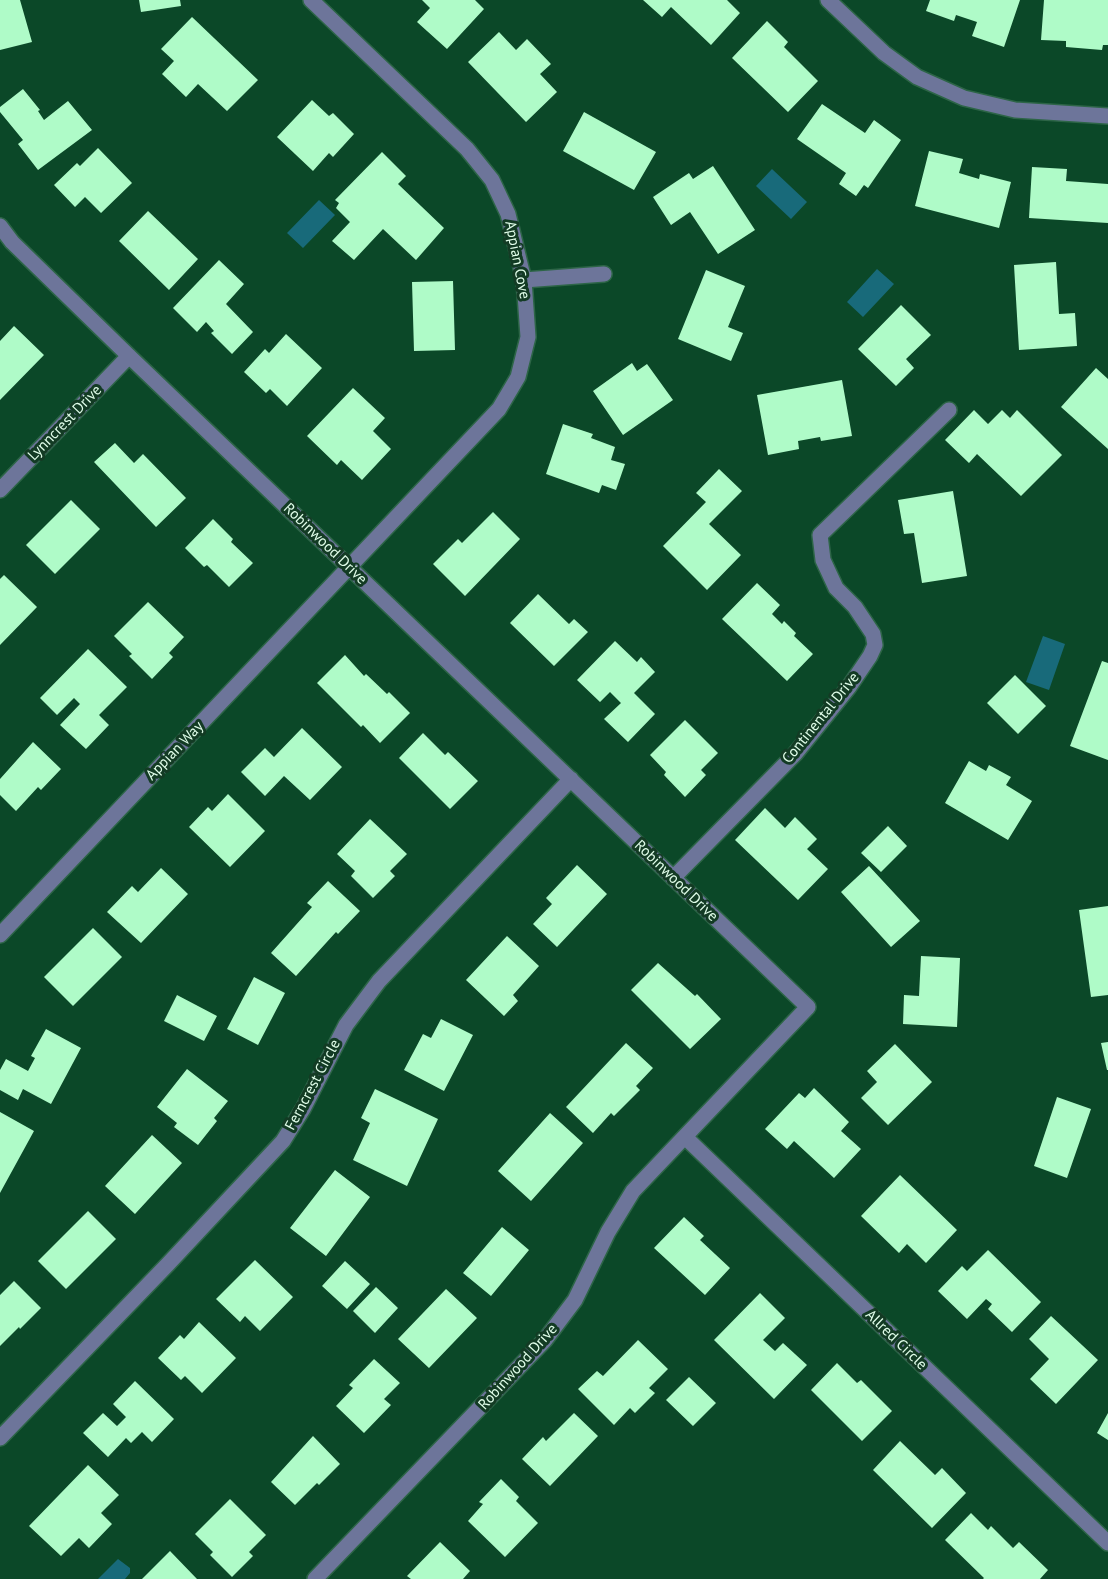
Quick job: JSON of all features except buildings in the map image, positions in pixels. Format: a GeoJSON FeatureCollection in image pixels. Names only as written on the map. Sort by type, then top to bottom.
{"type":"FeatureCollection","features":[{"type":"Feature","properties":{"kind":"street","name":"Appian Cove"},"geometry":{"type":"LineString","coordinates":[[311,0],[467,149],[492,180],[508,214],[524,280],[528,338],[518,377],[499,409],[350,568]]}},
{"type":"Feature","properties":{"kind":"street"},"geometry":{"type":"LineString","coordinates":[[828,0],[884,53],[917,77],[964,98],[1015,110],[1108,116]]}},
{"type":"Feature","properties":{"kind":"street","name":"Robinwood Drive"},"geometry":{"type":"LineString","coordinates":[[0,226],[12,242],[129,356],[808,1007],[633,1191],[609,1232],[575,1300],[545,1340],[315,1579]]}},
{"type":"Feature","properties":{"kind":"street"},"geometry":{"type":"LineString","coordinates":[[524,280],[604,274]]}},
{"type":"Feature","properties":{"kind":"street","name":"Lynncrest Drive"},"geometry":{"type":"LineString","coordinates":[[0,490],[129,356]]}},
{"type":"Feature","properties":{"kind":"street","name":"Continental Drive"},"geometry":{"type":"LineString","coordinates":[[673,878],[795,754],[849,687],[870,656],[875,645],[873,634],[855,607],[836,588],[823,560],[820,534],[950,410]]}},
{"type":"Feature","properties":{"kind":"street","name":"Appian Way"},"geometry":{"type":"LineString","coordinates":[[0,935],[350,568]]}},
{"type":"Feature","properties":{"kind":"street","name":"Ferncrest Circle"},"geometry":{"type":"LineString","coordinates":[[0,1438],[283,1141],[303,1109],[346,1025],[379,981],[571,779]]}},
{"type":"Feature","properties":{"kind":"street","name":"Allred Circle"},"geometry":{"type":"LineString","coordinates":[[685,1137],[1108,1543]]}},
{"type":"Feature","properties":{"kind":"water"},"geometry":{"type":"Polygon","coordinates":[[[772,169],[807,202],[791,219],[756,186],[772,169]]]}},
{"type":"Feature","properties":{"kind":"water"},"geometry":{"type":"Polygon","coordinates":[[[319,200],[335,215],[303,248],[287,233],[319,200]]]}},
{"type":"Feature","properties":{"kind":"water"},"geometry":{"type":"Polygon","coordinates":[[[877,269],[894,284],[863,317],[847,302],[877,269]]]}},
{"type":"Feature","properties":{"kind":"water"},"geometry":{"type":"Polygon","coordinates":[[[1043,636],[1065,644],[1049,690],[1026,682],[1043,636]]]}},
{"type":"Feature","properties":{"kind":"water"},"geometry":{"type":"Polygon","coordinates":[[[118,1559],[130,1568],[130,1573],[125,1579],[98,1579],[118,1559]]]}}]}
